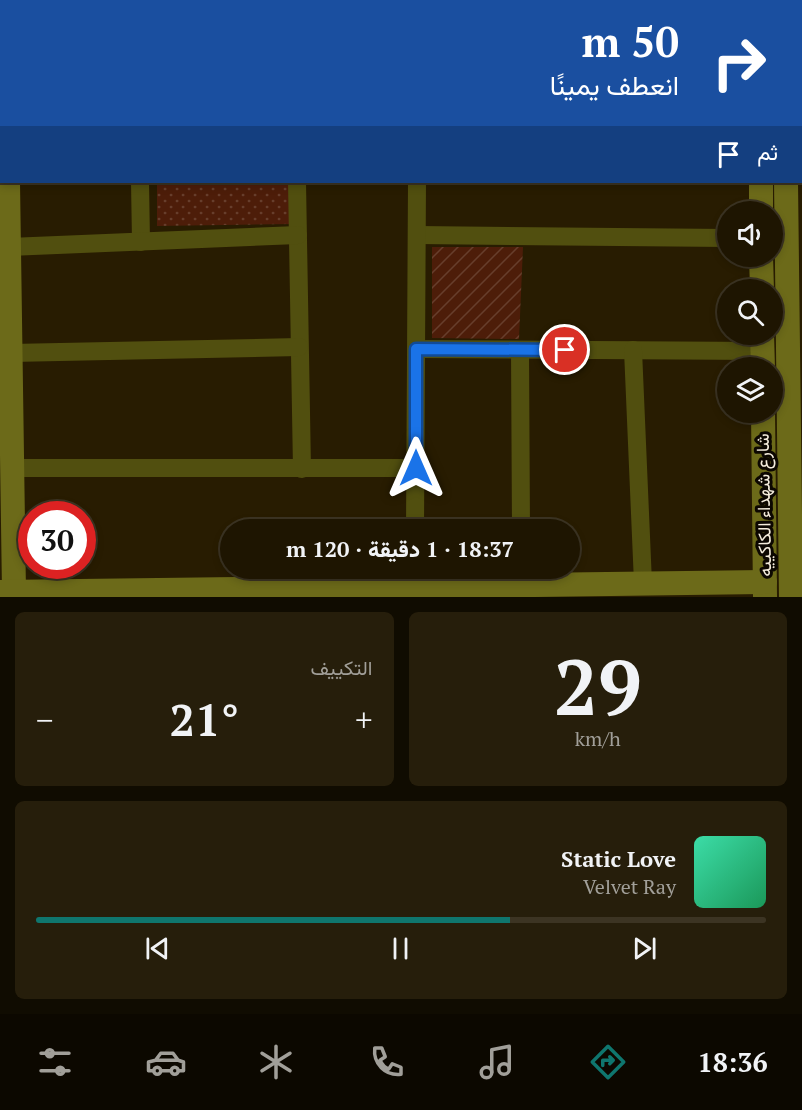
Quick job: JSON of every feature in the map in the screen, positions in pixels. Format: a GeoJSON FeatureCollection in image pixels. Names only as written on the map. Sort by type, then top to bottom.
{"type":"FeatureCollection","features":[{"type":"Feature","properties":{"kind":"street"},"geometry":{"type":"LineString","coordinates":[[8,183],[12,468],[7,592],[55,594],[415,584],[491,579]]}},
{"type":"Feature","properties":{"kind":"street"},"geometry":{"type":"LineString","coordinates":[[140,183],[141,242]]}},
{"type":"Feature","properties":{"kind":"street"},"geometry":{"type":"LineString","coordinates":[[297,183],[302,469]]}},
{"type":"Feature","properties":{"kind":"street"},"geometry":{"type":"LineString","coordinates":[[415,519],[417,183]]}},
{"type":"Feature","properties":{"kind":"street"},"geometry":{"type":"LineString","coordinates":[[761,183],[761,201]]}},
{"type":"Feature","properties":{"kind":"street"},"geometry":{"type":"LineString","coordinates":[[783,282],[794,248],[786,183]]}},
{"type":"Feature","properties":{"kind":"street"},"geometry":{"type":"LineString","coordinates":[[9,247],[298,235]]}},
{"type":"Feature","properties":{"kind":"street"},"geometry":{"type":"LineString","coordinates":[[417,235],[717,238]]}},
{"type":"Feature","properties":{"kind":"street"},"geometry":{"type":"LineString","coordinates":[[783,300],[795,338],[795,582]]}},
{"type":"Feature","properties":{"kind":"street"},"geometry":{"type":"LineString","coordinates":[[11,353],[299,347]]}},
{"type":"Feature","properties":{"kind":"street"},"geometry":{"type":"LineString","coordinates":[[416,349],[762,351]]}},
{"type":"Feature","properties":{"kind":"street"},"geometry":{"type":"LineString","coordinates":[[520,350],[520,519]]}},
{"type":"Feature","properties":{"kind":"street"},"geometry":{"type":"LineString","coordinates":[[633,350],[643,583]]}},
{"type":"Feature","properties":{"kind":"street","name":"شارع شهداء الكاكييه"},"geometry":{"type":"LineString","coordinates":[[763,423],[765,589]]}},
{"type":"Feature","properties":{"kind":"street"},"geometry":{"type":"LineString","coordinates":[[12,468],[416,468]]}},
{"type":"Feature","properties":{"kind":"street"},"geometry":{"type":"LineString","coordinates":[[562,579],[765,589]]}},
{"type":"Feature","properties":{"kind":"shaded area"},"geometry":{"type":"Polygon","coordinates":[[[157,183],[292,183],[293,224],[157,226],[157,183]]]}},
{"type":"Feature","properties":{"kind":"shaded area"},"geometry":{"type":"Polygon","coordinates":[[[432,247],[523,247],[519,339],[432,338],[432,247]]]}},
{"type":"Feature","properties":{"kind":"route"},"geometry":{"type":"LineString","coordinates":[[416,468],[416,349],[565,350]]}}]}
